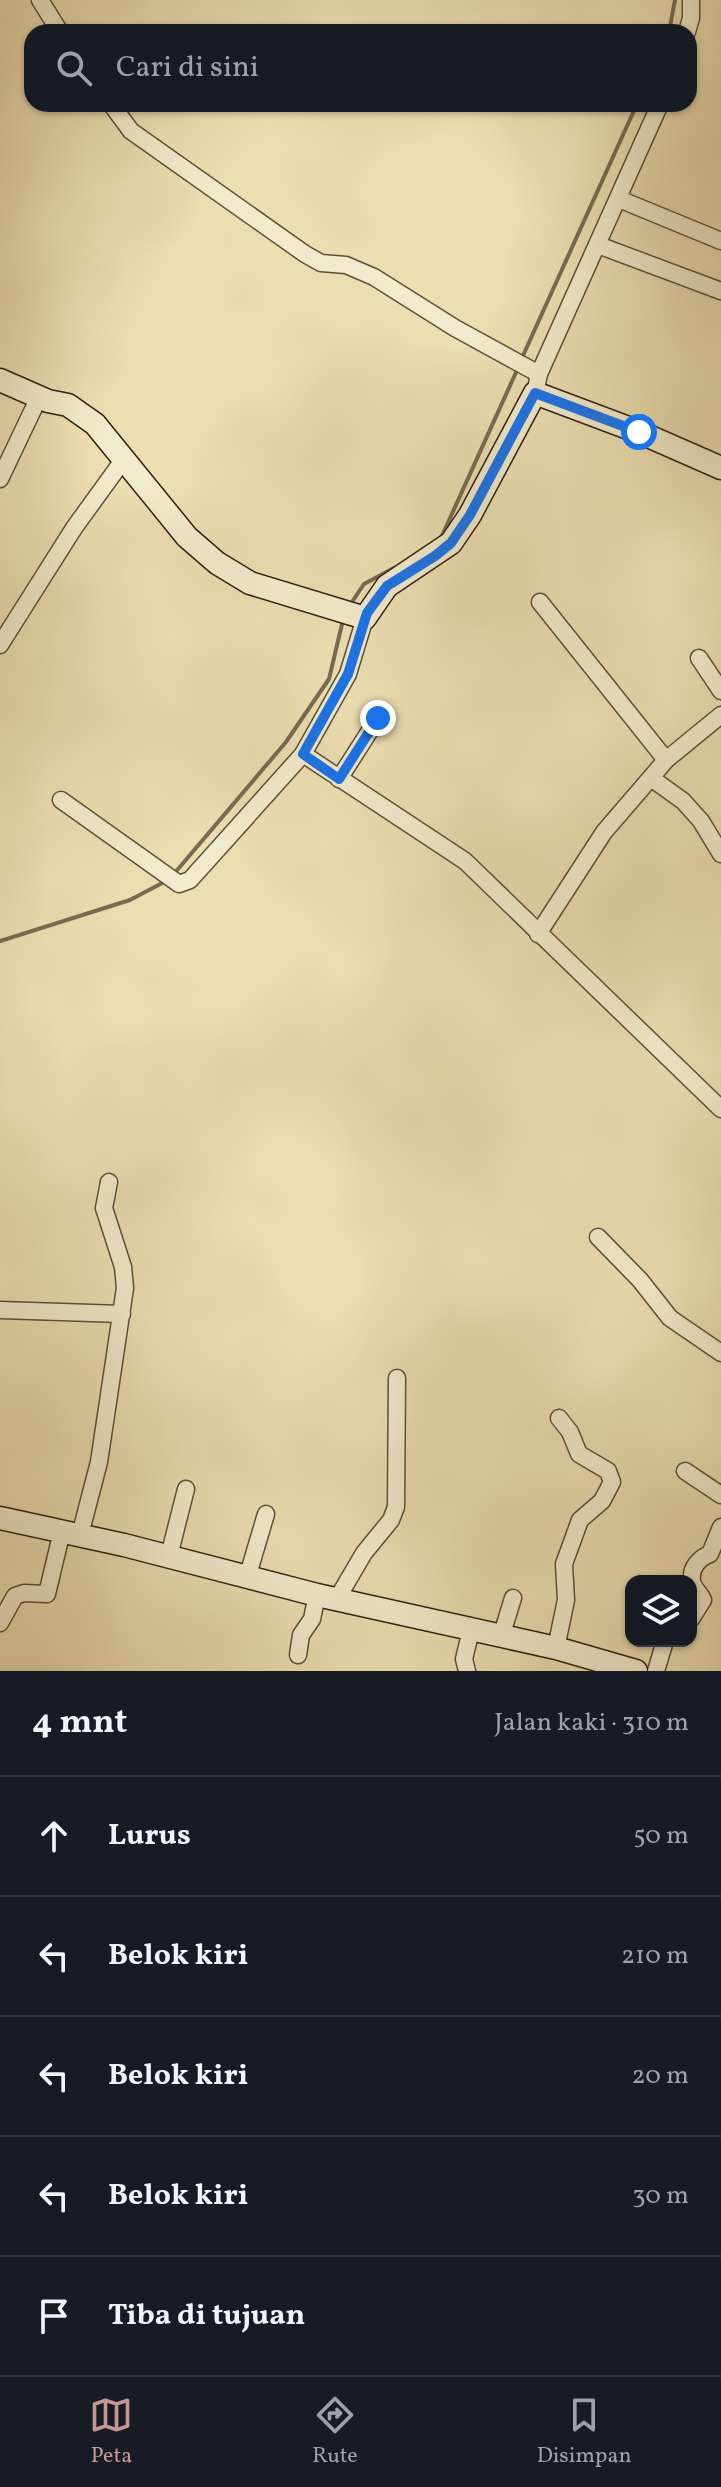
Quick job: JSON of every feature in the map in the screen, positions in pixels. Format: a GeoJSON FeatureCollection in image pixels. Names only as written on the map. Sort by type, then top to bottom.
{"type":"FeatureCollection","features":[{"type":"Feature","properties":{"kind":"street"},"geometry":{"type":"LineString","coordinates":[[40,0],[55,24]]}},
{"type":"Feature","properties":{"kind":"street"},"geometry":{"type":"LineString","coordinates":[[689,24],[690,0]]}},
{"type":"Feature","properties":{"kind":"street"},"geometry":{"type":"LineString","coordinates":[[117,112],[131,131],[305,254],[321,263],[346,265],[374,277],[455,328],[518,361],[536,379],[639,432],[721,468]]}},
{"type":"Feature","properties":{"kind":"street"},"geometry":{"type":"LineString","coordinates":[[61,800],[173,879],[193,878],[303,754],[348,674],[356,615],[387,586],[451,543],[470,515],[536,379],[657,112]]}},
{"type":"Feature","properties":{"kind":"street"},"geometry":{"type":"LineString","coordinates":[[619,199],[721,241]]}},
{"type":"Feature","properties":{"kind":"street"},"geometry":{"type":"LineString","coordinates":[[598,245],[721,291]]}},
{"type":"Feature","properties":{"kind":"street"},"geometry":{"type":"LineString","coordinates":[[0,380],[81,412],[95,424],[178,528],[217,563],[250,583],[356,615]]}},
{"type":"Feature","properties":{"kind":"street"},"geometry":{"type":"LineString","coordinates":[[0,479],[39,397]]}},
{"type":"Feature","properties":{"kind":"street"},"geometry":{"type":"LineString","coordinates":[[0,645],[74,528],[124,459]]}},
{"type":"Feature","properties":{"kind":"street"},"geometry":{"type":"LineString","coordinates":[[540,602],[666,760]]}},
{"type":"Feature","properties":{"kind":"street"},"geometry":{"type":"LineString","coordinates":[[699,658],[721,691]]}},
{"type":"Feature","properties":{"kind":"street"},"geometry":{"type":"LineString","coordinates":[[538,934],[604,832],[666,760],[721,715]]}},
{"type":"Feature","properties":{"kind":"street"},"geometry":{"type":"LineString","coordinates":[[339,779],[378,718]]}},
{"type":"Feature","properties":{"kind":"street"},"geometry":{"type":"LineString","coordinates":[[303,754],[465,861],[721,1109]]}},
{"type":"Feature","properties":{"kind":"street"},"geometry":{"type":"LineString","coordinates":[[651,778],[683,801],[701,821],[721,854]]}},
{"type":"Feature","properties":{"kind":"street"},"geometry":{"type":"LineString","coordinates":[[0,1623],[15,1596],[24,1593],[47,1594],[99,1462],[125,1288],[123,1267],[104,1208],[109,1182]]}},
{"type":"Feature","properties":{"kind":"street"},"geometry":{"type":"LineString","coordinates":[[598,1237],[640,1280],[670,1318],[721,1353]]}},
{"type":"Feature","properties":{"kind":"street"},"geometry":{"type":"LineString","coordinates":[[0,1310],[122,1314]]}},
{"type":"Feature","properties":{"kind":"street"},"geometry":{"type":"LineString","coordinates":[[298,1655],[301,1635],[327,1597],[391,1520],[396,1507],[397,1378]]}},
{"type":"Feature","properties":{"kind":"street"},"geometry":{"type":"LineString","coordinates":[[556,1648],[566,1600],[564,1564],[580,1520],[602,1501],[612,1482],[608,1471],[579,1454],[570,1432],[559,1418]]}},
{"type":"Feature","properties":{"kind":"street"},"geometry":{"type":"LineString","coordinates":[[685,1471],[721,1495]]}},
{"type":"Feature","properties":{"kind":"street"},"geometry":{"type":"LineString","coordinates":[[169,1556],[186,1489]]}},
{"type":"Feature","properties":{"kind":"street"},"geometry":{"type":"LineString","coordinates":[[247,1578],[266,1514]]}},
{"type":"Feature","properties":{"kind":"street"},"geometry":{"type":"LineString","coordinates":[[0,1518],[169,1556],[327,1597],[556,1648],[636,1671]]}},
{"type":"Feature","properties":{"kind":"street"},"geometry":{"type":"LineString","coordinates":[[694,1575],[699,1559],[710,1554],[721,1527]]}},
{"type":"Feature","properties":{"kind":"street"},"geometry":{"type":"LineString","coordinates":[[697,1591],[703,1600],[697,1610]]}},
{"type":"Feature","properties":{"kind":"street"},"geometry":{"type":"LineString","coordinates":[[501,1637],[513,1598]]}},
{"type":"Feature","properties":{"kind":"street"},"geometry":{"type":"LineString","coordinates":[[467,1671],[464,1659],[471,1630]]}},
{"type":"Feature","properties":{"kind":"street"},"geometry":{"type":"LineString","coordinates":[[656,1671],[663,1647]]}},
{"type":"Feature","properties":{"kind":"waterway"},"geometry":{"type":"LineString","coordinates":[[670,24],[675,0]]}},
{"type":"Feature","properties":{"kind":"waterway"},"geometry":{"type":"LineString","coordinates":[[521,360],[633,112]]}},
{"type":"Feature","properties":{"kind":"waterway"},"geometry":{"type":"LineString","coordinates":[[441,538],[518,368]]}},
{"type":"Feature","properties":{"kind":"waterway"},"geometry":{"type":"LineString","coordinates":[[350,605],[364,584],[394,568]]}},
{"type":"Feature","properties":{"kind":"waterway"},"geometry":{"type":"LineString","coordinates":[[173,875],[286,742],[329,679],[343,620]]}},
{"type":"Feature","properties":{"kind":"waterway"},"geometry":{"type":"LineString","coordinates":[[0,941],[130,900],[166,881]]}},
{"type":"Feature","properties":{"kind":"route"},"geometry":{"type":"LineString","coordinates":[[378,718],[339,779],[303,754],[348,674],[367,613],[387,586],[451,543],[470,515],[535,393],[639,432]]}}]}
